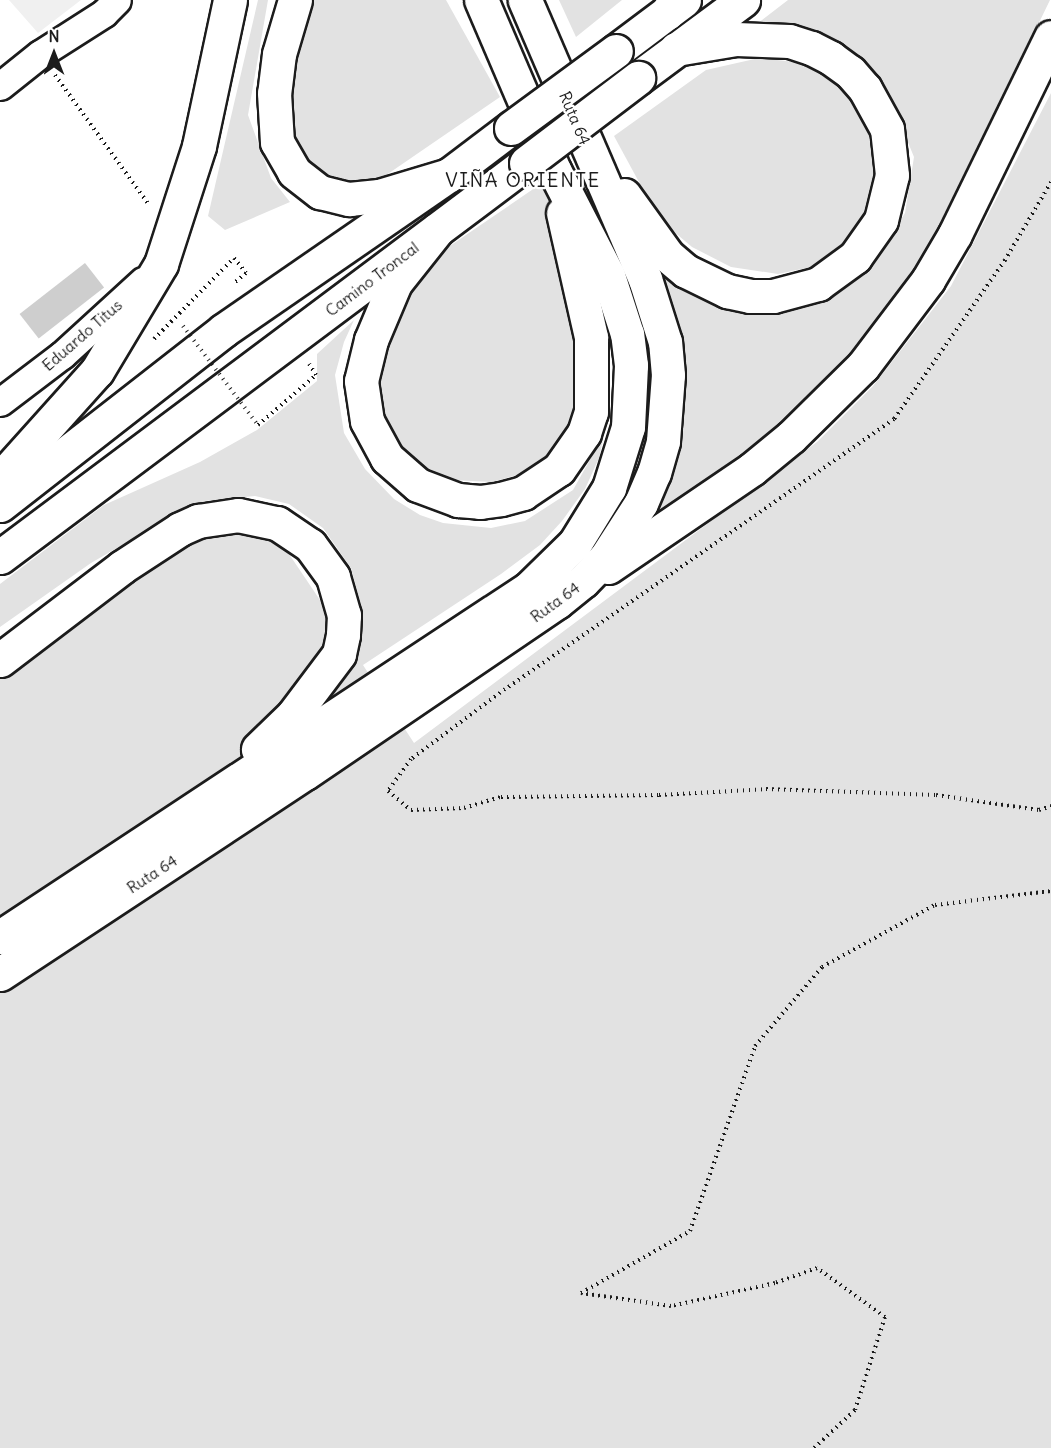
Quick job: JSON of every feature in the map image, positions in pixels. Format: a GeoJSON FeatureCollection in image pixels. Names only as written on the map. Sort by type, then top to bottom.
{"type":"FeatureCollection","features":[{"type":"Feature","properties":{"kind":"main road"},"geometry":{"type":"LineString","coordinates":[[0,478],[97,371],[165,251],[199,146],[230,0]]}},
{"type":"Feature","properties":{"kind":"main road"},"geometry":{"type":"LineString","coordinates":[[295,0],[279,54],[274,93],[277,142],[294,172],[320,192],[349,199],[379,196],[449,175]]}},
{"type":"Feature","properties":{"kind":"main road","name":"Ruta 64"},"geometry":{"type":"LineString","coordinates":[[0,974],[305,773],[557,602],[583,581],[606,557],[642,503],[663,441],[667,408],[668,375],[657,310],[525,0]]}},
{"type":"Feature","properties":{"kind":"main road","name":"Camino Troncal"},"geometry":{"type":"LineString","coordinates":[[0,557],[437,230],[540,167],[638,78],[743,0]]}},
{"type":"Feature","properties":{"kind":"main road","name":"Ruta 64"},"geometry":{"type":"LineString","coordinates":[[0,937],[529,588],[575,543],[594,517],[620,458],[628,427],[631,365],[627,334],[608,275],[540,167],[480,4]]}},
{"type":"Feature","properties":{"kind":"main road"},"geometry":{"type":"LineString","coordinates":[[0,505],[224,330],[449,175],[616,51],[675,4]]}},
{"type":"Feature","properties":{"kind":"main road"},"geometry":{"type":"LineString","coordinates":[[557,602],[752,469],[799,430],[863,366],[928,280],[955,234],[1051,37]]}},
{"type":"Feature","properties":{"kind":"main road"},"geometry":{"type":"LineString","coordinates":[[586,143],[668,256],[705,283],[727,291],[773,296],[818,284],[855,257],[881,220],[892,175],[886,129],[865,89],[831,58],[789,41],[736,39],[676,49]]}},
{"type":"Feature","properties":{"kind":"main road"},"geometry":{"type":"LineString","coordinates":[[437,230],[395,283],[371,340],[362,381],[367,421],[387,458],[418,485],[458,500],[480,502],[523,493],[542,483],[559,469],[584,433],[591,412],[591,337],[540,167]]}},
{"type":"Feature","properties":{"kind":"main road"},"geometry":{"type":"LineString","coordinates":[[0,660],[122,567],[180,529],[198,521],[238,515],[277,523],[294,533],[323,560],[337,586],[344,615],[339,654],[293,715],[198,807]]}},
{"type":"Feature","properties":{"kind":"street"},"geometry":{"type":"LineString","coordinates":[[0,87],[40,54],[105,13],[117,0]]}},
{"type":"Feature","properties":{"kind":"street","name":"Eduardo Titus"},"geometry":{"type":"LineString","coordinates":[[0,402],[62,355],[165,251]]}},
{"type":"Feature","properties":{"kind":"path"},"geometry":{"type":"LineString","coordinates":[[40,54],[158,217],[165,251]]}},
{"type":"Feature","properties":{"kind":"path"},"geometry":{"type":"LineString","coordinates":[[1051,182],[1005,260],[894,419],[505,689],[411,759],[388,791],[411,810],[464,808],[501,797],[659,795],[766,789],[936,795],[1039,810],[1051,806]]}},
{"type":"Feature","properties":{"kind":"path"},"geometry":{"type":"LineString","coordinates":[[146,347],[234,258],[246,273],[228,288]]}},
{"type":"Feature","properties":{"kind":"path"},"geometry":{"type":"LineString","coordinates":[[192,319],[183,326],[258,425],[316,375],[307,362],[298,369]]}},
{"type":"Feature","properties":{"kind":"path"},"geometry":{"type":"LineString","coordinates":[[237,417],[254,403]]}},
{"type":"Feature","properties":{"kind":"path"},"geometry":{"type":"LineString","coordinates":[[814,1448],[855,1410],[885,1317],[817,1268],[775,1283],[671,1306],[581,1293],[690,1231],[755,1046],[822,967],[935,905],[1051,891]]}},
{"type":"Feature","properties":{"kind":"shaded area"},"geometry":{"type":"Polygon","coordinates":[[[9,0],[81,0],[38,33],[9,0]]]}},
{"type":"Feature","properties":{"kind":"shaded area"},"geometry":{"type":"Polygon","coordinates":[[[258,0],[268,0],[248,115],[271,178],[290,202],[225,230],[208,216],[258,0]]]}},
{"type":"Feature","properties":{"kind":"shaded area"},"geometry":{"type":"Polygon","coordinates":[[[308,0],[446,0],[500,97],[379,180],[342,180],[309,169],[288,125],[295,41],[308,0]]]}},
{"type":"Feature","properties":{"kind":"shaded area"},"geometry":{"type":"Polygon","coordinates":[[[559,0],[622,0],[576,37],[559,0]]]}},
{"type":"Feature","properties":{"kind":"shaded area"},"geometry":{"type":"Polygon","coordinates":[[[788,0],[1050,0],[934,239],[885,311],[841,368],[755,451],[653,522],[684,428],[684,345],[660,271],[698,295],[844,285],[878,256],[905,213],[914,157],[891,101],[867,63],[815,34],[753,27],[788,0]]]}},
{"type":"Feature","properties":{"kind":"shaded area"},"geometry":{"type":"Polygon","coordinates":[[[759,58],[812,64],[855,92],[878,127],[885,174],[864,227],[811,267],[778,274],[731,267],[692,247],[659,219],[614,136],[706,70],[759,58]]]}},
{"type":"Feature","properties":{"kind":"shaded area"},"geometry":{"type":"Polygon","coordinates":[[[1051,93],[1051,1448],[0,1448],[0,657],[168,547],[231,525],[263,533],[289,554],[357,655],[361,605],[351,568],[323,528],[289,504],[255,496],[204,501],[167,519],[91,563],[0,627],[0,584],[104,505],[200,462],[257,430],[317,381],[317,354],[354,320],[344,342],[335,375],[344,433],[365,469],[394,499],[420,515],[443,523],[491,528],[525,521],[573,490],[596,449],[603,407],[602,334],[608,354],[607,421],[599,458],[585,489],[562,521],[540,545],[501,574],[363,665],[414,743],[817,442],[873,386],[951,286],[1051,93]]]}},
{"type":"Feature","properties":{"kind":"shaded area"},"geometry":{"type":"Polygon","coordinates":[[[545,181],[569,267],[581,412],[558,455],[532,471],[492,482],[450,480],[430,471],[392,438],[379,403],[375,366],[396,304],[422,265],[545,181]]]}},
{"type":"Feature","properties":{"kind":"building"},"geometry":{"type":"Polygon","coordinates":[[[85,263],[104,287],[39,339],[20,314],[85,263]]]}},
{"type":"Feature","properties":{"kind":"district","name":"VIÑA ORIENTE"},"geometry":{"type":"Point","coordinates":[523,179]}}]}
